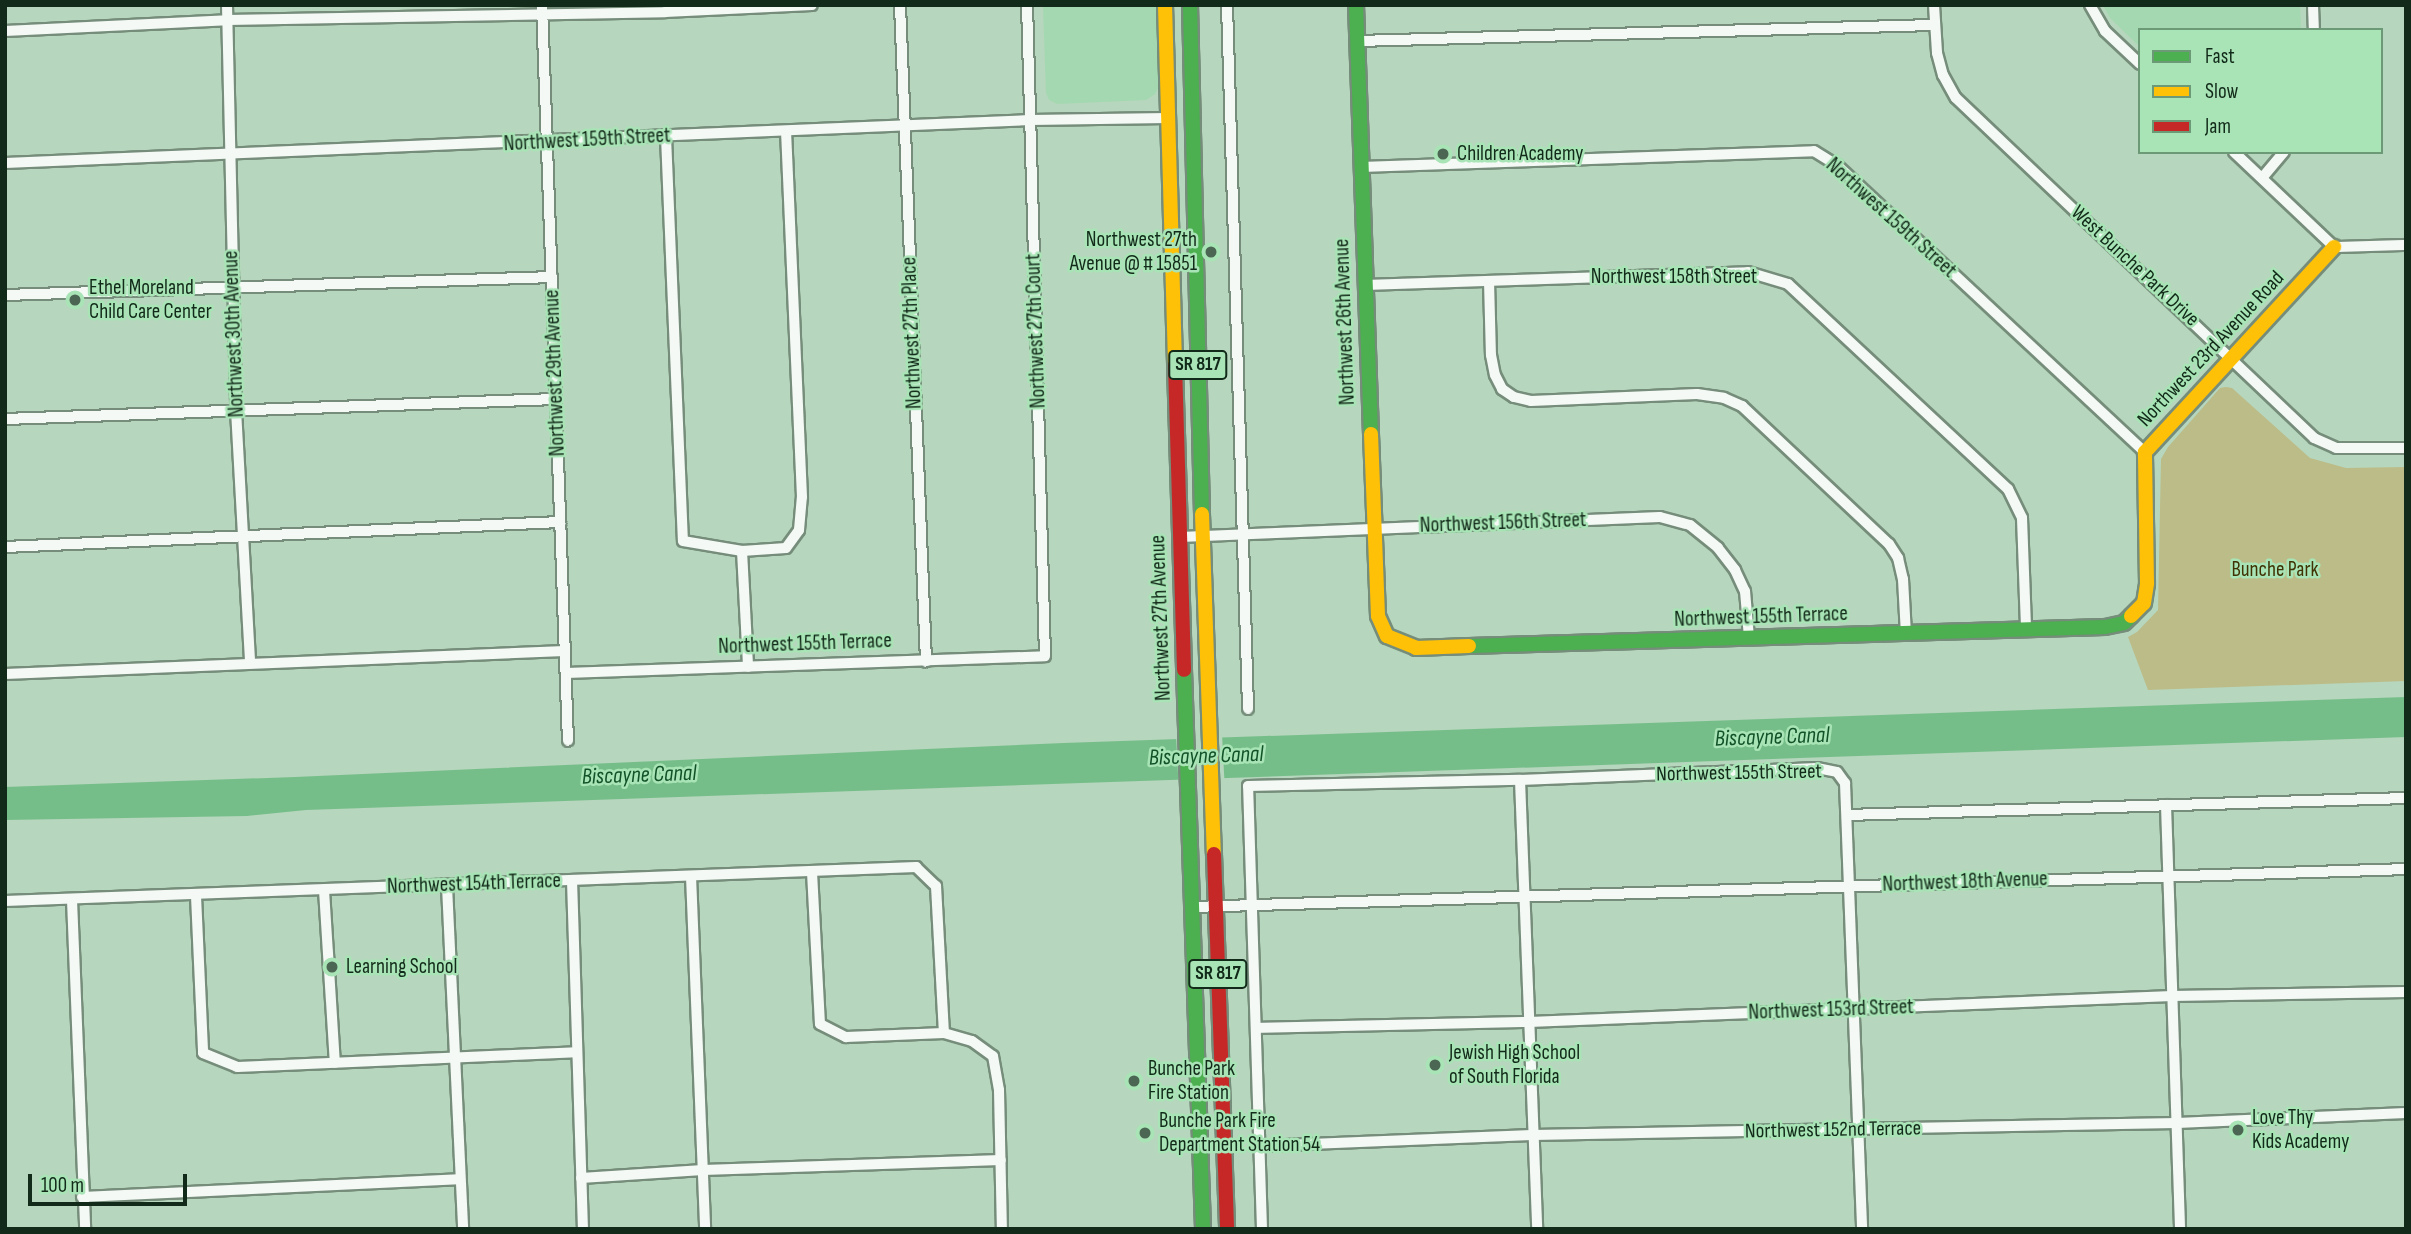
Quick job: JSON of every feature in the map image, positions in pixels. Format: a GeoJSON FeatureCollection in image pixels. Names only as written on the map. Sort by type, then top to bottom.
{"type":"FeatureCollection","features":[{"type":"Feature","properties":{"kind":"main road","name":"Northwest 27th Avenue"},"geometry":{"type":"LineString","coordinates":[[1165,5],[1185,730],[1203,1229]]}},
{"type":"Feature","properties":{"kind":"main road","name":"SR 817"},"geometry":{"type":"LineString","coordinates":[[1190,5],[1194,239],[1227,1229]]}},
{"type":"Feature","properties":{"kind":"main road","name":"Northwest 26th Avenue"},"geometry":{"type":"LineString","coordinates":[[1356,5],[1378,616],[1387,636]]}},
{"type":"Feature","properties":{"kind":"main road"},"geometry":{"type":"LineString","coordinates":[[1168,118],[1176,121],[1182,130],[1186,229],[1194,239]]}},
{"type":"Feature","properties":{"kind":"main road","name":"Northwest 23rd Avenue Road"},"geometry":{"type":"LineString","coordinates":[[2136,614],[2144,603],[2147,583],[2145,453],[2334,247]]}},
{"type":"Feature","properties":{"kind":"main road","name":"Northwest 155th Terrace"},"geometry":{"type":"LineString","coordinates":[[1387,636],[1398,643],[1416,648],[1906,634],[2105,627],[2124,623],[2136,614]]}},
{"type":"Feature","properties":{"kind":"main road"},"geometry":{"type":"LineString","coordinates":[[1199,1105],[1222,1104]]}},
{"type":"Feature","properties":{"kind":"street","name":"Northwest 30th Avenue"},"geometry":{"type":"LineString","coordinates":[[227,5],[236,411],[250,663]]}},
{"type":"Feature","properties":{"kind":"street"},"geometry":{"type":"LineString","coordinates":[[5,31],[542,9],[812,5]]}},
{"type":"Feature","properties":{"kind":"street","name":"Northwest 27th Place"},"geometry":{"type":"LineString","coordinates":[[900,5],[926,661]]}},
{"type":"Feature","properties":{"kind":"street","name":"Northwest 27th Court"},"geometry":{"type":"LineString","coordinates":[[1027,5],[1045,656]]}},
{"type":"Feature","properties":{"kind":"street"},"geometry":{"type":"LineString","coordinates":[[1227,5],[1248,709]]}},
{"type":"Feature","properties":{"kind":"street","name":"West Bunche Park Drive"},"geometry":{"type":"LineString","coordinates":[[1934,5],[1943,75],[1956,98],[2232,357],[2314,438],[2336,448],[2406,448]]}},
{"type":"Feature","properties":{"kind":"street"},"geometry":{"type":"LineString","coordinates":[[2090,5],[2105,31],[2138,62]]}},
{"type":"Feature","properties":{"kind":"street"},"geometry":{"type":"LineString","coordinates":[[2313,5],[2314,28]]}},
{"type":"Feature","properties":{"kind":"street","name":"Northwest 29th Avenue"},"geometry":{"type":"LineString","coordinates":[[542,9],[568,741]]}},
{"type":"Feature","properties":{"kind":"street"},"geometry":{"type":"LineString","coordinates":[[1357,41],[1935,25]]}},
{"type":"Feature","properties":{"kind":"street","name":"Northwest 159th Street"},"geometry":{"type":"LineString","coordinates":[[5,163],[1030,120],[1168,118]]}},
{"type":"Feature","properties":{"kind":"street"},"geometry":{"type":"LineString","coordinates":[[666,136],[683,541],[742,551],[786,548],[799,530],[802,498],[786,131]]}},
{"type":"Feature","properties":{"kind":"street","name":"Northwest 159th Street"},"geometry":{"type":"LineString","coordinates":[[1361,167],[1814,151],[1838,166],[2145,453]]}},
{"type":"Feature","properties":{"kind":"street"},"geometry":{"type":"LineString","coordinates":[[2236,154],[2334,247],[2406,245]]}},
{"type":"Feature","properties":{"kind":"street"},"geometry":{"type":"LineString","coordinates":[[2262,178],[2282,154]]}},
{"type":"Feature","properties":{"kind":"street","name":"Northwest 158th Street"},"geometry":{"type":"LineString","coordinates":[[1365,285],[1748,272],[1788,285],[2008,489],[2022,517],[2026,629]]}},
{"type":"Feature","properties":{"kind":"street"},"geometry":{"type":"LineString","coordinates":[[5,295],[232,285],[552,277]]}},
{"type":"Feature","properties":{"kind":"street"},"geometry":{"type":"LineString","coordinates":[[1489,281],[1491,355],[1495,375],[1502,389],[1514,397],[1531,401],[1697,394],[1724,398],[1742,406],[1889,544],[1898,558],[1903,579],[1906,634]]}},
{"type":"Feature","properties":{"kind":"street"},"geometry":{"type":"LineString","coordinates":[[5,419],[556,398]]}},
{"type":"Feature","properties":{"kind":"street","name":"Northwest 156th Street"},"geometry":{"type":"LineString","coordinates":[[1180,537],[1660,517],[1689,525],[1717,548],[1735,570],[1745,592],[1749,638]]}},
{"type":"Feature","properties":{"kind":"street"},"geometry":{"type":"LineString","coordinates":[[5,547],[560,522]]}},
{"type":"Feature","properties":{"kind":"street"},"geometry":{"type":"LineString","coordinates":[[742,551],[748,667]]}},
{"type":"Feature","properties":{"kind":"street"},"geometry":{"type":"LineString","coordinates":[[5,674],[565,651]]}},
{"type":"Feature","properties":{"kind":"street","name":"Northwest 155th Terrace"},"geometry":{"type":"LineString","coordinates":[[566,673],[1045,656]]}},
{"type":"Feature","properties":{"kind":"street","name":"Northwest 155th Street"},"geometry":{"type":"LineString","coordinates":[[1253,906],[1248,786],[1520,780],[1817,768],[1837,772],[1845,783],[1847,815],[1862,1229]]}},
{"type":"Feature","properties":{"kind":"street"},"geometry":{"type":"LineString","coordinates":[[1520,780],[1537,1229]]}},
{"type":"Feature","properties":{"kind":"street"},"geometry":{"type":"LineString","coordinates":[[1847,815],[2406,798]]}},
{"type":"Feature","properties":{"kind":"street"},"geometry":{"type":"LineString","coordinates":[[2166,805],[2180,1229]]}},
{"type":"Feature","properties":{"kind":"street","name":"Northwest 154th Terrace"},"geometry":{"type":"LineString","coordinates":[[5,901],[196,896],[916,867],[936,886],[944,1033]]}},
{"type":"Feature","properties":{"kind":"street","name":"Northwest 18th Avenue"},"geometry":{"type":"LineString","coordinates":[[1192,907],[2406,869]]}},
{"type":"Feature","properties":{"kind":"street"},"geometry":{"type":"LineString","coordinates":[[812,872],[820,1024],[846,1037],[944,1033],[972,1041],[993,1056],[999,1090],[1002,1229]]}},
{"type":"Feature","properties":{"kind":"street"},"geometry":{"type":"LineString","coordinates":[[691,876],[705,1229]]}},
{"type":"Feature","properties":{"kind":"street"},"geometry":{"type":"LineString","coordinates":[[572,880],[583,1229]]}},
{"type":"Feature","properties":{"kind":"street"},"geometry":{"type":"LineString","coordinates":[[447,886],[463,1229]]}},
{"type":"Feature","properties":{"kind":"street"},"geometry":{"type":"LineString","coordinates":[[324,890],[335,1063]]}},
{"type":"Feature","properties":{"kind":"street"},"geometry":{"type":"LineString","coordinates":[[196,896],[203,1053],[237,1067],[577,1052]]}},
{"type":"Feature","properties":{"kind":"street"},"geometry":{"type":"LineString","coordinates":[[72,900],[85,1229]]}},
{"type":"Feature","properties":{"kind":"street"},"geometry":{"type":"LineString","coordinates":[[1253,906],[1262,1229]]}},
{"type":"Feature","properties":{"kind":"street","name":"Northwest 153rd Street"},"geometry":{"type":"LineString","coordinates":[[1257,1028],[1529,1022],[2172,996],[2406,992]]}},
{"type":"Feature","properties":{"kind":"street","name":"Northwest 152nd Terrace"},"geometry":{"type":"LineString","coordinates":[[1260,1146],[1534,1135],[2177,1123],[2406,1113]]}},
{"type":"Feature","properties":{"kind":"street"},"geometry":{"type":"LineString","coordinates":[[581,1178],[703,1170],[1001,1160]]}},
{"type":"Feature","properties":{"kind":"street"},"geometry":{"type":"LineString","coordinates":[[82,1197],[459,1179]]}},
{"type":"Feature","properties":{"kind":"shaded area"},"geometry":{"type":"Polygon","coordinates":[[[1043,5],[1157,5],[1159,86],[1155,94],[1146,100],[1057,104],[1049,100],[1046,93],[1043,5]]]}},
{"type":"Feature","properties":{"kind":"shaded area"},"geometry":{"type":"Polygon","coordinates":[[[2103,5],[2300,5],[2301,28],[2138,28],[2138,45],[2110,18],[2103,5]]]}},
{"type":"Feature","properties":{"kind":"green space","name":"Bunche Park"},"geometry":{"type":"Polygon","coordinates":[[[2220,388],[2232,388],[2310,458],[2346,468],[2406,467],[2406,681],[2148,690],[2128,637],[2137,632],[2158,610],[2161,459],[2168,447],[2220,388]]]}},
{"type":"Feature","properties":{"kind":"water","name":"Biscayne Canal"},"geometry":{"type":"Polygon","coordinates":[[[2406,697],[2406,737],[306,810],[247,816],[5,820],[5,787],[1064,743],[2406,697]]]}},
{"type":"Feature","properties":{"kind":"pier"},"geometry":{"type":"Polygon","coordinates":[[[1222,734],[1224,779],[1178,781],[1176,736],[1222,734]]]}},
{"type":"Feature","properties":{"kind":"traffic: fast"},"geometry":{"type":"LineString","coordinates":[[1190,5],[1202,514]]}},
{"type":"Feature","properties":{"kind":"traffic: fast"},"geometry":{"type":"LineString","coordinates":[[1356,5],[1371,434]]}},
{"type":"Feature","properties":{"kind":"traffic: fast"},"geometry":{"type":"LineString","coordinates":[[1469,646],[2105,627],[2124,623],[2131,616]]}},
{"type":"Feature","properties":{"kind":"traffic: fast"},"geometry":{"type":"LineString","coordinates":[[1184,670],[1203,1229]]}},
{"type":"Feature","properties":{"kind":"traffic: slow"},"geometry":{"type":"LineString","coordinates":[[1165,5],[1175,365]]}},
{"type":"Feature","properties":{"kind":"traffic: slow"},"geometry":{"type":"LineString","coordinates":[[2131,616],[2144,603],[2147,583],[2145,452],[2334,247]]}},
{"type":"Feature","properties":{"kind":"traffic: slow"},"geometry":{"type":"LineString","coordinates":[[1371,434],[1378,616],[1387,636],[1416,648],[1469,646]]}},
{"type":"Feature","properties":{"kind":"traffic: slow"},"geometry":{"type":"LineString","coordinates":[[1202,514],[1214,854]]}},
{"type":"Feature","properties":{"kind":"traffic: jam"},"geometry":{"type":"LineString","coordinates":[[1175,365],[1184,670]]}},
{"type":"Feature","properties":{"kind":"traffic: jam"},"geometry":{"type":"LineString","coordinates":[[1214,854],[1227,1229]]}},
{"type":"Feature","properties":{"kind":"place","name":"Children Academy"},"geometry":{"type":"Point","coordinates":[1443,154]}},
{"type":"Feature","properties":{"kind":"place","name":"Northwest 27th Avenue @ # 15851"},"geometry":{"type":"Point","coordinates":[1211,252]}},
{"type":"Feature","properties":{"kind":"place","name":"Ethel Moreland Child Care Center"},"geometry":{"type":"Point","coordinates":[75,300]}},
{"type":"Feature","properties":{"kind":"place","name":"Learning School"},"geometry":{"type":"Point","coordinates":[332,967]}},
{"type":"Feature","properties":{"kind":"place","name":"Jewish High School of South Florida"},"geometry":{"type":"Point","coordinates":[1435,1065]}},
{"type":"Feature","properties":{"kind":"place","name":"Bunche Park Fire Station"},"geometry":{"type":"Point","coordinates":[1134,1081]}},
{"type":"Feature","properties":{"kind":"place","name":"Love Thy Kids Academy"},"geometry":{"type":"Point","coordinates":[2238,1130]}},
{"type":"Feature","properties":{"kind":"place","name":"Bunche Park Fire Department Station 54"},"geometry":{"type":"Point","coordinates":[1145,1133]}}]}
